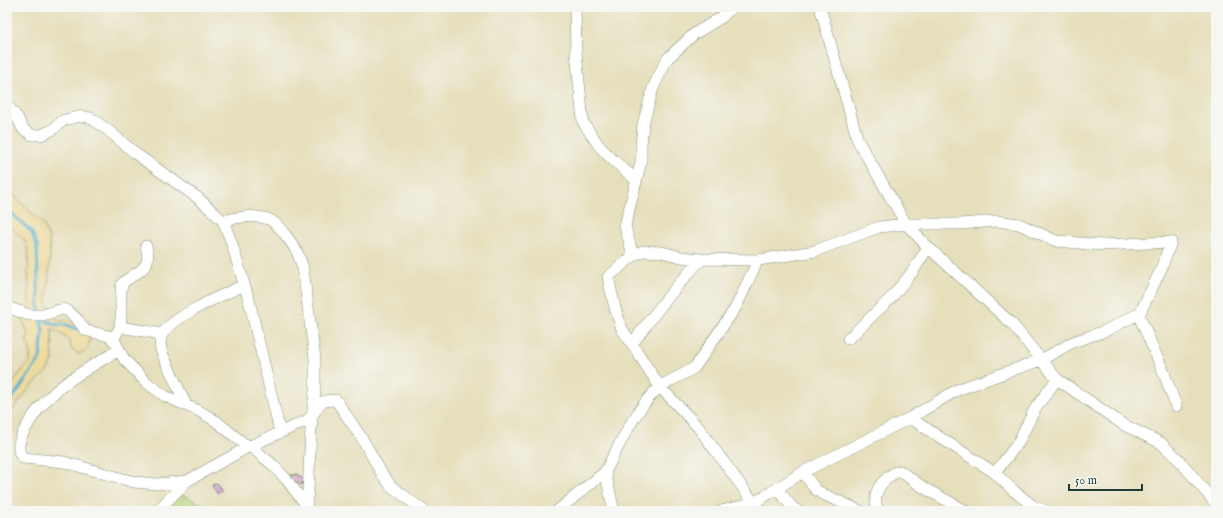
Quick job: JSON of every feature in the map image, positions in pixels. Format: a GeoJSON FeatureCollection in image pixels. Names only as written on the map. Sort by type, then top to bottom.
{"type":"FeatureCollection","features":[{"type":"Feature","properties":{"kind":"street"},"geometry":{"type":"LineString","coordinates":[[575,7],[576,52],[583,122],[599,146],[636,180]]}},
{"type":"Feature","properties":{"kind":"street"},"geometry":{"type":"LineString","coordinates":[[633,256],[625,226],[641,162],[643,124],[652,88],[667,59],[694,34],[722,17],[732,7]]}},
{"type":"Feature","properties":{"kind":"street"},"geometry":{"type":"LineString","coordinates":[[820,7],[858,141],[906,224],[928,247],[1012,324],[1057,379],[1124,425],[1161,443],[1180,461],[1216,504],[1211,511]]}},
{"type":"Feature","properties":{"kind":"street"},"geometry":{"type":"LineString","coordinates":[[7,105],[17,117],[23,129],[32,135],[41,135],[52,130],[64,120],[82,116],[91,118],[136,154],[198,198],[223,221],[231,241],[263,355],[280,432]]}},
{"type":"Feature","properties":{"kind":"street"},"geometry":{"type":"LineString","coordinates":[[223,221],[238,217],[270,219],[281,230],[299,256],[303,269],[315,359],[315,390],[311,429],[307,508]]}},
{"type":"Feature","properties":{"kind":"street"},"geometry":{"type":"LineString","coordinates":[[754,503],[698,427],[660,387],[622,329],[608,278],[633,256],[642,252],[653,251],[702,260],[758,260],[815,251],[879,227],[906,224],[961,224],[997,221],[1019,224],[1056,241],[1102,245],[1171,242],[1161,269],[1140,313],[1140,318],[1164,373],[1176,406]]}},
{"type":"Feature","properties":{"kind":"street"},"geometry":{"type":"LineString","coordinates":[[113,340],[120,327],[120,292],[122,284],[142,269],[148,262],[149,256],[146,246]]}},
{"type":"Feature","properties":{"kind":"street"},"geometry":{"type":"LineString","coordinates":[[848,339],[892,297],[913,271],[928,247]]}},
{"type":"Feature","properties":{"kind":"street"},"geometry":{"type":"LineString","coordinates":[[632,344],[684,277],[702,260]]}},
{"type":"Feature","properties":{"kind":"street"},"geometry":{"type":"LineString","coordinates":[[557,511],[605,472],[628,428],[649,398],[660,387],[688,373],[695,367],[736,307],[758,260]]}},
{"type":"Feature","properties":{"kind":"street"},"geometry":{"type":"LineString","coordinates":[[186,405],[162,353],[160,345],[162,334],[181,317],[244,285]]}},
{"type":"Feature","properties":{"kind":"street"},"geometry":{"type":"LineString","coordinates":[[7,307],[29,315],[43,315],[63,309],[72,315],[85,330],[109,336],[124,359],[146,382],[166,396],[199,410],[216,421],[243,443],[250,446],[277,469],[307,508]]}},
{"type":"Feature","properties":{"kind":"street"},"geometry":{"type":"LineString","coordinates":[[721,511],[754,503],[803,472],[910,418],[957,390],[1041,360],[1073,342],[1105,331],[1140,313]]}},
{"type":"Feature","properties":{"kind":"street"},"geometry":{"type":"LineString","coordinates":[[120,327],[162,334]]}},
{"type":"Feature","properties":{"kind":"street"},"geometry":{"type":"LineString","coordinates":[[119,350],[86,368],[60,386],[38,409],[22,435],[18,449],[20,455],[23,458],[64,462],[134,482],[162,484],[187,481]]}},
{"type":"Feature","properties":{"kind":"street"},"geometry":{"type":"LineString","coordinates":[[995,473],[1018,443],[1035,409],[1057,379]]}},
{"type":"Feature","properties":{"kind":"street"},"geometry":{"type":"LineString","coordinates":[[157,511],[187,481],[250,446],[306,421],[313,415],[321,402],[324,400],[336,400],[364,440],[382,474],[391,486],[424,511]]}},
{"type":"Feature","properties":{"kind":"street"},"geometry":{"type":"LineString","coordinates":[[910,418],[995,473],[1028,502],[1046,511]]}},
{"type":"Feature","properties":{"kind":"street"},"geometry":{"type":"LineString","coordinates":[[877,511],[875,497],[877,490],[895,472],[900,471],[924,488],[966,511]]}},
{"type":"Feature","properties":{"kind":"street"},"geometry":{"type":"LineString","coordinates":[[605,472],[614,511]]}},
{"type":"Feature","properties":{"kind":"street"},"geometry":{"type":"LineString","coordinates":[[803,472],[821,493],[860,511]]}},
{"type":"Feature","properties":{"kind":"street"},"geometry":{"type":"LineString","coordinates":[[777,489],[794,510]]}},
{"type":"Feature","properties":{"kind":"green space"},"geometry":{"type":"Polygon","coordinates":[[[177,492],[208,507],[206,511],[168,511],[162,507],[177,492]]]}},
{"type":"Feature","properties":{"kind":"sand"},"geometry":{"type":"Polygon","coordinates":[[[7,173],[11,193],[43,224],[49,238],[50,258],[47,303],[55,317],[62,322],[68,319],[90,335],[90,342],[85,351],[79,354],[72,350],[68,339],[52,328],[53,361],[47,371],[27,391],[7,418],[7,392],[19,374],[30,362],[30,349],[26,341],[29,336],[22,319],[29,306],[28,252],[26,242],[7,223],[7,173]]]}},
{"type":"Feature","properties":{"kind":"building"},"geometry":{"type":"Polygon","coordinates":[[[292,474],[294,476],[295,474],[304,480],[301,485],[292,479],[292,474]]]}},
{"type":"Feature","properties":{"kind":"building"},"geometry":{"type":"Polygon","coordinates":[[[217,483],[222,490],[217,493],[212,485],[217,483]]]}},
{"type":"Feature","properties":{"kind":"waterway"},"geometry":{"type":"LineString","coordinates":[[7,210],[31,231],[37,246],[39,312]]}},
{"type":"Feature","properties":{"kind":"waterway"},"geometry":{"type":"LineString","coordinates":[[7,406],[40,359],[43,330],[40,317]]}},
{"type":"Feature","properties":{"kind":"waterway"},"geometry":{"type":"LineString","coordinates":[[42,319],[57,325],[67,325],[81,330]]}}]}
